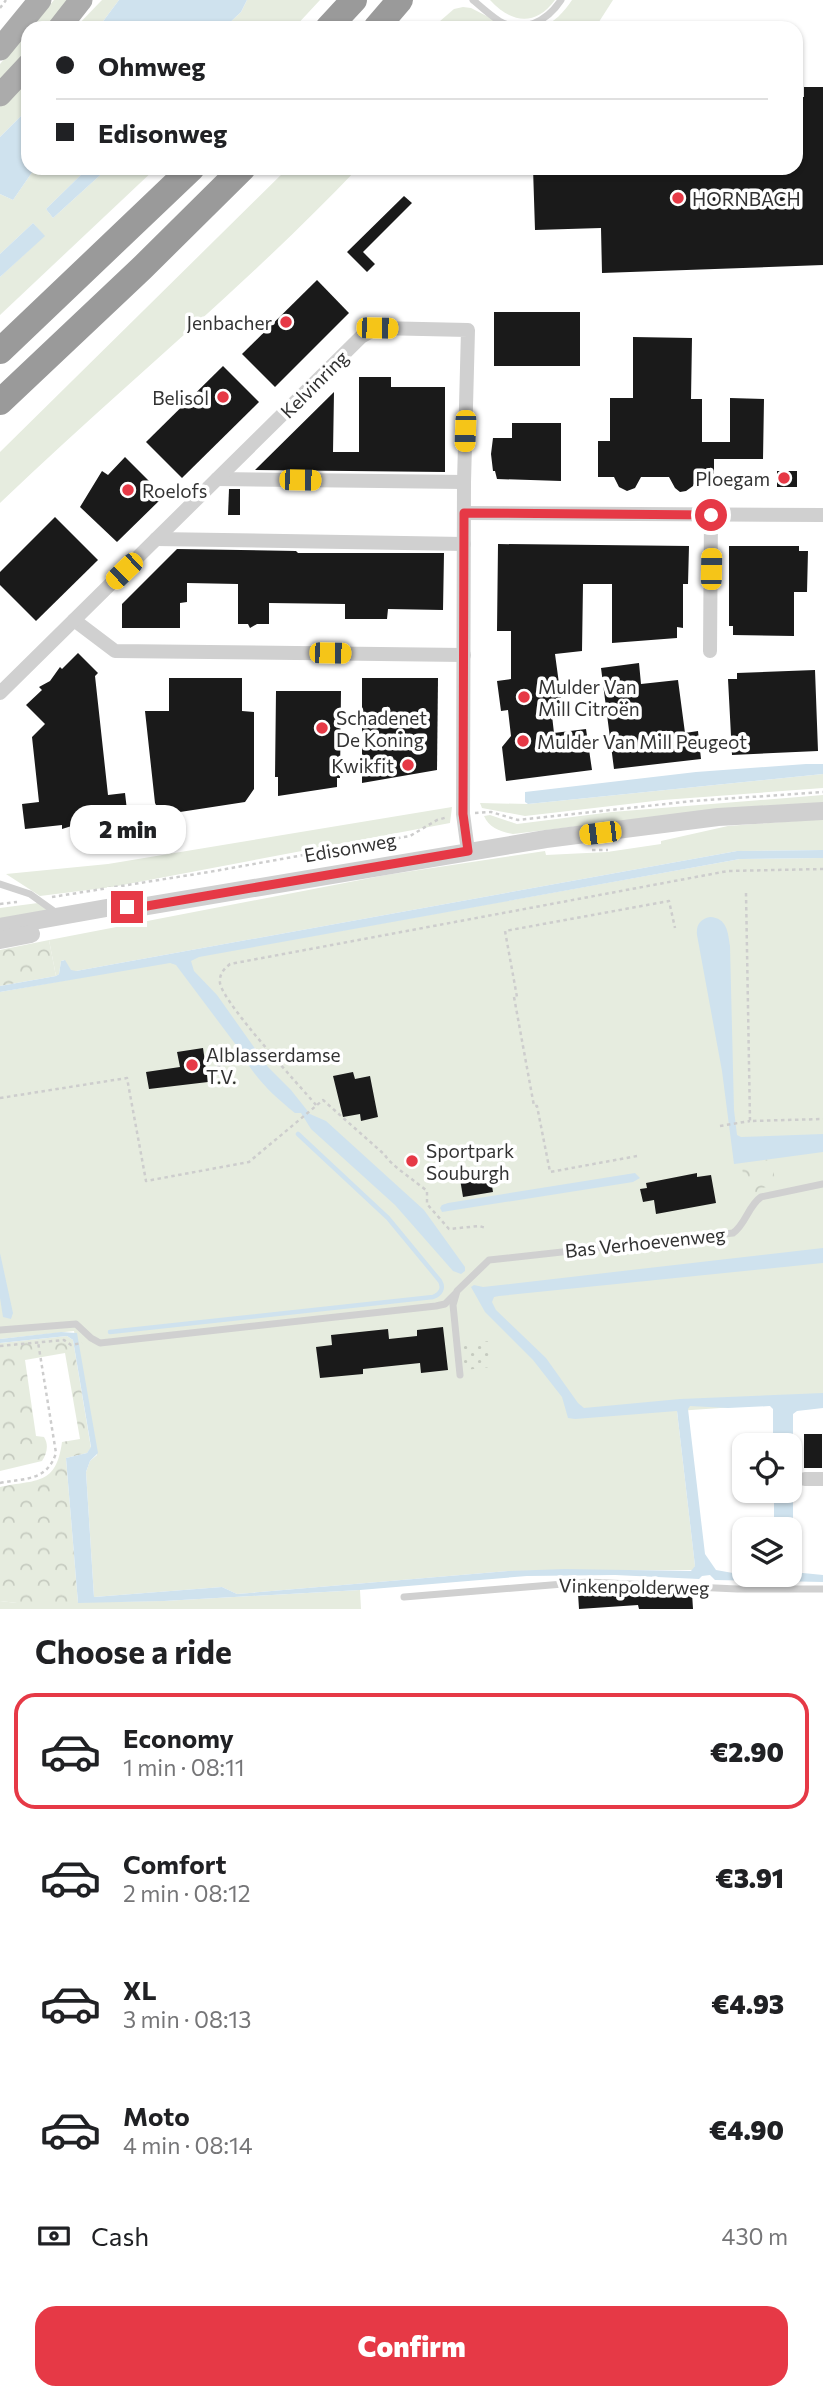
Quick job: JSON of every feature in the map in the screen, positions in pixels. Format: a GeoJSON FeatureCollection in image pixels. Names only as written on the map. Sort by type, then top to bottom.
{"type":"FeatureCollection","features":[{"type":"Feature","properties":{"kind":"highway"},"geometry":{"type":"LineString","coordinates":[[334,21],[354,0]]}},
{"type":"Feature","properties":{"kind":"highway"},"geometry":{"type":"LineString","coordinates":[[382,21],[400,0]]}},
{"type":"Feature","properties":{"kind":"highway"},"geometry":{"type":"LineString","coordinates":[[0,351],[185,175]]}},
{"type":"Feature","properties":{"kind":"highway"},"geometry":{"type":"LineString","coordinates":[[0,402],[236,175]]}},
{"type":"Feature","properties":{"kind":"main road"},"geometry":{"type":"LineString","coordinates":[[23,21],[40,0]]}},
{"type":"Feature","properties":{"kind":"main road"},"geometry":{"type":"LineString","coordinates":[[64,21],[81,0]]}},
{"type":"Feature","properties":{"kind":"main road"},"geometry":{"type":"LineString","coordinates":[[0,49],[21,23]]}},
{"type":"Feature","properties":{"kind":"main road"},"geometry":{"type":"LineString","coordinates":[[0,95],[21,72]]}},
{"type":"Feature","properties":{"kind":"street","name":"Kelvinring"},"geometry":{"type":"LineString","coordinates":[[0,693],[361,337],[377,328],[468,330],[464,482],[463,814],[468,851]]}},
{"type":"Feature","properties":{"kind":"street"},"geometry":{"type":"LineString","coordinates":[[218,479],[464,482]]}},
{"type":"Feature","properties":{"kind":"street"},"geometry":{"type":"LineString","coordinates":[[464,513],[823,515]]}},
{"type":"Feature","properties":{"kind":"street"},"geometry":{"type":"LineString","coordinates":[[710,651],[711,515]]}},
{"type":"Feature","properties":{"kind":"street"},"geometry":{"type":"LineString","coordinates":[[156,539],[464,544]]}},
{"type":"Feature","properties":{"kind":"street"},"geometry":{"type":"LineString","coordinates":[[74,620],[115,651],[464,655]]}},
{"type":"Feature","properties":{"kind":"street","name":"Edisonweg"},"geometry":{"type":"LineString","coordinates":[[0,940],[141,907],[468,851],[718,817],[823,811]]}},
{"type":"Feature","properties":{"kind":"street","name":"Edisonweg"},"geometry":{"type":"LineString","coordinates":[[0,928],[112,908],[141,907]]}},
{"type":"Feature","properties":{"kind":"street"},"geometry":{"type":"LineString","coordinates":[[805,1479],[823,1479]]}},
{"type":"Feature","properties":{"kind":"lane"},"geometry":{"type":"LineString","coordinates":[[473,0],[500,21]]}},
{"type":"Feature","properties":{"kind":"lane"},"geometry":{"type":"LineString","coordinates":[[538,21],[555,10],[561,0]]}},
{"type":"Feature","properties":{"kind":"lane"},"geometry":{"type":"LineString","coordinates":[[0,884],[39,899],[62,916]]}},
{"type":"Feature","properties":{"kind":"lane","name":"Bas Verhoevenweg"},"geometry":{"type":"LineString","coordinates":[[457,1291],[489,1260],[733,1233],[740,1228],[755,1201],[761,1197],[823,1184]]}},
{"type":"Feature","properties":{"kind":"lane"},"geometry":{"type":"LineString","coordinates":[[0,1330],[76,1324],[91,1339],[100,1343],[436,1306],[445,1304],[457,1291]]}},
{"type":"Feature","properties":{"kind":"lane"},"geometry":{"type":"LineString","coordinates":[[457,1291],[453,1305],[460,1375]]}},
{"type":"Feature","properties":{"kind":"lane","name":"Vinkenpolderweg"},"geometry":{"type":"LineString","coordinates":[[404,1597],[588,1582],[737,1589],[823,1589]]}},
{"type":"Feature","properties":{"kind":"path"},"geometry":{"type":"LineString","coordinates":[[0,8],[6,0]]}},
{"type":"Feature","properties":{"kind":"path","name":"Edisonweg"},"geometry":{"type":"LineString","coordinates":[[0,904],[209,872],[410,836],[437,820],[463,814],[491,812],[518,820],[693,801],[823,792]]}},
{"type":"Feature","properties":{"kind":"path"},"geometry":{"type":"LineString","coordinates":[[342,849],[343,854]]}},
{"type":"Feature","properties":{"kind":"path"},"geometry":{"type":"LineString","coordinates":[[316,1105],[223,991],[221,973],[230,964],[728,871],[823,869]]}},
{"type":"Feature","properties":{"kind":"path"},"geometry":{"type":"LineString","coordinates":[[746,893],[750,1121]]}},
{"type":"Feature","properties":{"kind":"path"},"geometry":{"type":"LineString","coordinates":[[637,1156],[550,1172],[514,997],[517,996],[505,931],[670,901],[675,928]]}},
{"type":"Feature","properties":{"kind":"path"},"geometry":{"type":"LineString","coordinates":[[211,1070],[239,1056],[270,1051]]}},
{"type":"Feature","properties":{"kind":"path"},"geometry":{"type":"LineString","coordinates":[[0,1098],[127,1077],[145,1181],[249,1162],[323,1100],[385,1155],[393,1166],[400,1168],[427,1191],[427,1204],[449,1229],[479,1226],[486,1228]]}},
{"type":"Feature","properties":{"kind":"path"},"geometry":{"type":"LineString","coordinates":[[720,1126],[750,1121],[823,1119]]}},
{"type":"Feature","properties":{"kind":"path"},"geometry":{"type":"LineString","coordinates":[[0,1346],[64,1340],[71,1345],[82,1343]]}},
{"type":"Feature","properties":{"kind":"path"},"geometry":{"type":"LineString","coordinates":[[0,1483],[43,1474],[52,1466],[57,1453],[38,1342]]}},
{"type":"Feature","properties":{"kind":"green space"},"geometry":{"type":"Polygon","coordinates":[[[54,0],[67,0],[53,21],[37,21],[54,0]]]}},
{"type":"Feature","properties":{"kind":"green space"},"geometry":{"type":"Polygon","coordinates":[[[102,0],[119,0],[103,21],[82,21],[102,0]]]}},
{"type":"Feature","properties":{"kind":"green space"},"geometry":{"type":"Polygon","coordinates":[[[247,0],[320,0],[300,21],[231,21],[241,12],[247,0]]]}},
{"type":"Feature","properties":{"kind":"green space"},"geometry":{"type":"Polygon","coordinates":[[[490,0],[555,0],[539,15],[523,19],[506,13],[490,0]]]}},
{"type":"Feature","properties":{"kind":"green space"},"geometry":{"type":"Polygon","coordinates":[[[572,0],[613,0],[600,21],[553,21],[572,0]]]}},
{"type":"Feature","properties":{"kind":"green space"},"geometry":{"type":"Polygon","coordinates":[[[471,8],[496,21],[440,21],[454,9],[471,8]]]}},
{"type":"Feature","properties":{"kind":"green space"},"geometry":{"type":"Polygon","coordinates":[[[21,39],[21,61],[0,84],[0,64],[21,39]]]}},
{"type":"Feature","properties":{"kind":"green space"},"geometry":{"type":"Polygon","coordinates":[[[21,84],[21,116],[0,137],[0,107],[21,84]]]}},
{"type":"Feature","properties":{"kind":"green space"},"geometry":{"type":"Polygon","coordinates":[[[30,175],[81,175],[46,209],[53,218],[100,175],[149,175],[0,315],[0,277],[44,236],[33,223],[0,254],[0,194],[13,200],[30,175]]]}},
{"type":"Feature","properties":{"kind":"green space"},"geometry":{"type":"Polygon","coordinates":[[[281,175],[351,175],[271,255],[0,503],[0,452],[281,175]]]}},
{"type":"Feature","properties":{"kind":"green space"},"geometry":{"type":"Polygon","coordinates":[[[823,774],[823,788],[663,800],[525,816],[482,808],[480,803],[528,804],[823,774]]]}},
{"type":"Feature","properties":{"kind":"green space"},"geometry":{"type":"Polygon","coordinates":[[[823,795],[823,804],[671,815],[513,834],[496,829],[484,816],[490,815],[517,824],[612,812],[823,795]]]}},
{"type":"Feature","properties":{"kind":"green space"},"geometry":{"type":"Polygon","coordinates":[[[452,807],[450,823],[112,887],[40,896],[6,874],[108,864],[452,807]]]}},
{"type":"Feature","properties":{"kind":"green space"},"geometry":{"type":"Polygon","coordinates":[[[823,819],[823,850],[737,851],[76,971],[71,971],[64,960],[61,961],[59,974],[56,976],[49,940],[386,875],[545,851],[546,855],[607,852],[661,844],[661,841],[728,826],[823,819]]]}},
{"type":"Feature","properties":{"kind":"green space","name":"Sportpark Souburgh"},"geometry":{"type":"Polygon","coordinates":[[[823,858],[823,1401],[677,1411],[695,1566],[693,1570],[508,1571],[237,1594],[222,1587],[94,1597],[86,1472],[90,1461],[97,1455],[74,1331],[0,1339],[0,992],[740,859],[823,858]]]}},
{"type":"Feature","properties":{"kind":"green space"},"geometry":{"type":"Polygon","coordinates":[[[38,903],[50,912],[0,924],[0,908],[38,903]]]}},
{"type":"Feature","properties":{"kind":"green space"},"geometry":{"type":"Polygon","coordinates":[[[49,940],[56,976],[0,986],[0,950],[49,940]]]}},
{"type":"Feature","properties":{"kind":"green space"},"geometry":{"type":"Polygon","coordinates":[[[771,1159],[776,1185],[762,1188],[750,1197],[747,1194],[741,1163],[771,1159]]]}},
{"type":"Feature","properties":{"kind":"green space"},"geometry":{"type":"Polygon","coordinates":[[[67,1336],[73,1340],[91,1448],[87,1453],[66,1458],[78,1603],[0,1601],[0,1487],[43,1478],[55,1466],[62,1442],[80,1439],[65,1353],[25,1360],[36,1436],[44,1437],[46,1452],[42,1461],[0,1471],[0,1343],[67,1336]]]}},
{"type":"Feature","properties":{"kind":"green space"},"geometry":{"type":"Polygon","coordinates":[[[489,1341],[492,1367],[465,1370],[462,1344],[489,1341]]]}},
{"type":"Feature","properties":{"kind":"green space"},"geometry":{"type":"Polygon","coordinates":[[[360,1590],[361,1609],[0,1609],[0,1601],[164,1601],[360,1590]]]}},
{"type":"Feature","properties":{"kind":"water"},"geometry":{"type":"Polygon","coordinates":[[[119,0],[247,0],[241,12],[231,21],[103,21],[119,0]]]}},
{"type":"Feature","properties":{"kind":"water"},"geometry":{"type":"Polygon","coordinates":[[[21,116],[21,175],[30,175],[13,200],[0,194],[0,137],[21,116]]]}},
{"type":"Feature","properties":{"kind":"water"},"geometry":{"type":"Polygon","coordinates":[[[81,175],[100,175],[53,218],[46,209],[81,175]]]}},
{"type":"Feature","properties":{"kind":"water"},"geometry":{"type":"Polygon","coordinates":[[[33,223],[45,236],[0,277],[0,254],[33,223]]]}},
{"type":"Feature","properties":{"kind":"water"},"geometry":{"type":"Polygon","coordinates":[[[823,764],[823,774],[528,804],[525,802],[525,792],[696,772],[823,764]]]}},
{"type":"Feature","properties":{"kind":"water"},"geometry":{"type":"Polygon","coordinates":[[[823,850],[823,858],[740,859],[199,957],[191,961],[194,971],[217,995],[268,1067],[310,1114],[326,1121],[424,1210],[465,1267],[461,1274],[453,1271],[395,1205],[311,1129],[301,1113],[295,1113],[263,1084],[176,965],[170,963],[0,992],[0,986],[56,976],[59,974],[61,961],[65,960],[71,970],[76,971],[737,851],[823,850]]]}},
{"type":"Feature","properties":{"kind":"water"},"geometry":{"type":"Polygon","coordinates":[[[710,917],[723,923],[730,946],[737,1135],[823,1134],[823,1152],[734,1164],[722,1071],[697,935],[699,923],[710,917]]]}},
{"type":"Feature","properties":{"kind":"water"},"geometry":{"type":"Polygon","coordinates":[[[635,1173],[640,1178],[633,1182],[442,1212],[440,1208],[448,1203],[635,1173]]]}},
{"type":"Feature","properties":{"kind":"water"},"geometry":{"type":"Polygon","coordinates":[[[823,1248],[823,1263],[499,1296],[494,1297],[492,1302],[496,1310],[546,1358],[584,1408],[680,1399],[823,1393],[823,1408],[797,1411],[793,1414],[793,1433],[773,1433],[773,1409],[770,1406],[690,1406],[688,1409],[705,1554],[716,1570],[732,1573],[732,1580],[715,1580],[710,1575],[699,1579],[615,1575],[527,1576],[360,1590],[78,1603],[66,1458],[87,1453],[91,1447],[73,1340],[67,1336],[0,1343],[0,1339],[61,1332],[77,1333],[98,1453],[90,1461],[86,1472],[94,1597],[222,1587],[237,1594],[508,1571],[691,1571],[695,1566],[677,1411],[568,1418],[562,1397],[533,1360],[485,1312],[471,1287],[483,1287],[823,1248]]]}},
{"type":"Feature","properties":{"kind":"water"},"geometry":{"type":"Polygon","coordinates":[[[0,1253],[13,1313],[11,1319],[3,1317],[0,1298],[0,1253]]]}},
{"type":"Feature","properties":{"kind":"water"},"geometry":{"type":"Polygon","coordinates":[[[774,1503],[793,1503],[793,1517],[774,1517],[774,1503]]]}},
{"type":"Feature","properties":{"kind":"water"},"geometry":{"type":"Polygon","coordinates":[[[802,1573],[823,1575],[823,1582],[802,1582],[802,1573]]]}},
{"type":"Feature","properties":{"kind":"building","name":"HORNBACH"},"geometry":{"type":"Polygon","coordinates":[[[804,87],[823,87],[823,265],[602,273],[601,228],[535,230],[533,175],[803,175],[804,87]]]}},
{"type":"Feature","properties":{"kind":"building"},"geometry":{"type":"Polygon","coordinates":[[[404,196],[412,203],[363,252],[375,264],[367,272],[347,252],[404,196]]]}},
{"type":"Feature","properties":{"kind":"building"},"geometry":{"type":"Polygon","coordinates":[[[317,280],[349,313],[275,387],[242,354],[317,280]]]}},
{"type":"Feature","properties":{"kind":"building"},"geometry":{"type":"Polygon","coordinates":[[[494,312],[580,312],[580,366],[494,366],[494,312]]]}},
{"type":"Feature","properties":{"kind":"building"},"geometry":{"type":"Polygon","coordinates":[[[633,337],[692,338],[691,399],[702,399],[702,442],[730,442],[730,398],[764,399],[763,459],[714,459],[714,477],[697,477],[693,486],[680,492],[669,477],[641,477],[635,488],[627,491],[619,487],[614,477],[598,477],[598,441],[610,441],[610,398],[633,398],[633,337]]]}},
{"type":"Feature","properties":{"kind":"building"},"geometry":{"type":"Polygon","coordinates":[[[223,366],[259,402],[182,478],[146,442],[223,366]]]}},
{"type":"Feature","properties":{"kind":"building"},"geometry":{"type":"Polygon","coordinates":[[[359,377],[391,377],[391,387],[445,387],[445,472],[255,470],[334,392],[333,452],[359,452],[359,377]]]}},
{"type":"Feature","properties":{"kind":"building"},"geometry":{"type":"Polygon","coordinates":[[[512,423],[561,423],[561,481],[497,479],[491,454],[493,438],[512,438],[512,423]]]}},
{"type":"Feature","properties":{"kind":"building"},"geometry":{"type":"Polygon","coordinates":[[[125,457],[164,496],[117,542],[80,507],[102,471],[108,475],[125,457]]]}},
{"type":"Feature","properties":{"kind":"building"},"geometry":{"type":"Polygon","coordinates":[[[777,471],[797,471],[797,487],[777,487],[777,471]]]}},
{"type":"Feature","properties":{"kind":"building"},"geometry":{"type":"Polygon","coordinates":[[[229,489],[240,489],[240,515],[228,515],[229,489]]]}},
{"type":"Feature","properties":{"kind":"building"},"geometry":{"type":"Polygon","coordinates":[[[55,517],[98,560],[36,621],[0,585],[0,572],[55,517]]]}},
{"type":"Feature","properties":{"kind":"building"},"geometry":{"type":"Polygon","coordinates":[[[498,544],[689,546],[688,584],[683,584],[683,628],[677,627],[677,638],[612,643],[612,584],[583,584],[582,651],[555,654],[562,706],[551,707],[554,733],[586,729],[592,770],[506,781],[502,747],[511,736],[508,710],[501,711],[497,681],[511,679],[511,631],[497,631],[498,544]]]}},
{"type":"Feature","properties":{"kind":"building"},"geometry":{"type":"Polygon","coordinates":[[[729,546],[799,546],[799,551],[808,551],[807,592],[794,592],[794,636],[733,635],[733,626],[729,626],[729,546]]]}},
{"type":"Feature","properties":{"kind":"building"},"geometry":{"type":"Polygon","coordinates":[[[177,549],[298,553],[444,553],[443,610],[388,609],[387,619],[345,619],[345,604],[269,603],[269,624],[257,624],[250,628],[248,624],[238,624],[238,584],[187,583],[187,602],[180,603],[180,628],[122,628],[122,604],[177,549]]]}},
{"type":"Feature","properties":{"kind":"building"},"geometry":{"type":"Polygon","coordinates":[[[78,653],[98,673],[95,676],[108,795],[125,793],[128,819],[91,822],[91,826],[78,824],[62,829],[62,825],[25,829],[22,804],[39,802],[32,737],[45,724],[26,705],[42,690],[39,687],[50,681],[60,667],[62,669],[78,653]]]}},
{"type":"Feature","properties":{"kind":"building"},"geometry":{"type":"Polygon","coordinates":[[[639,663],[641,684],[678,680],[685,733],[698,731],[701,759],[614,769],[601,668],[639,663]]]}},
{"type":"Feature","properties":{"kind":"building"},"geometry":{"type":"Polygon","coordinates":[[[815,670],[818,751],[732,755],[728,679],[737,679],[737,673],[815,670]]]}},
{"type":"Feature","properties":{"kind":"building"},"geometry":{"type":"Polygon","coordinates":[[[169,678],[242,678],[242,711],[254,712],[254,789],[245,802],[167,814],[158,809],[155,803],[145,711],[169,711],[169,678]]]}},
{"type":"Feature","properties":{"kind":"building"},"geometry":{"type":"Polygon","coordinates":[[[362,678],[438,678],[437,770],[362,783],[362,678]]]}},
{"type":"Feature","properties":{"kind":"building"},"geometry":{"type":"Polygon","coordinates":[[[276,691],[341,691],[340,778],[337,778],[337,787],[278,796],[278,777],[275,777],[276,691]]]}},
{"type":"Feature","properties":{"kind":"building"},"geometry":{"type":"Polygon","coordinates":[[[203,1048],[208,1082],[149,1089],[146,1072],[180,1067],[177,1052],[203,1048]]]}},
{"type":"Feature","properties":{"kind":"building"},"geometry":{"type":"Polygon","coordinates":[[[353,1072],[355,1079],[370,1076],[378,1117],[361,1121],[360,1114],[343,1117],[333,1076],[353,1072]]]}},
{"type":"Feature","properties":{"kind":"building"},"geometry":{"type":"Polygon","coordinates":[[[697,1173],[697,1177],[711,1175],[716,1203],[656,1214],[654,1200],[643,1202],[640,1189],[647,1188],[646,1183],[697,1173]]]}},
{"type":"Feature","properties":{"kind":"building"},"geometry":{"type":"Polygon","coordinates":[[[490,1174],[493,1192],[463,1197],[460,1179],[490,1174]]]}},
{"type":"Feature","properties":{"kind":"building"},"geometry":{"type":"Polygon","coordinates":[[[443,1327],[448,1370],[421,1373],[420,1363],[363,1369],[363,1374],[320,1378],[316,1347],[332,1345],[331,1335],[388,1329],[389,1339],[417,1336],[417,1330],[443,1327]]]}},
{"type":"Feature","properties":{"kind":"building"},"geometry":{"type":"Polygon","coordinates":[[[804,1434],[822,1434],[822,1468],[804,1468],[804,1434]]]}},
{"type":"Feature","properties":{"kind":"building"},"geometry":{"type":"Polygon","coordinates":[[[621,1590],[692,1593],[693,1609],[639,1609],[638,1605],[579,1609],[578,1593],[621,1590]]]}},
{"type":"Feature","properties":{"kind":"waterway"},"geometry":{"type":"LineString","coordinates":[[110,1332],[433,1297],[440,1292],[440,1281],[388,1218],[298,1134]]}},
{"type":"Feature","properties":{"kind":"place","name":"HORNBACH"},"geometry":{"type":"Point","coordinates":[678,198]}},
{"type":"Feature","properties":{"kind":"place","name":"Jenbacher"},"geometry":{"type":"Point","coordinates":[286,322]}},
{"type":"Feature","properties":{"kind":"place","name":"Belisol"},"geometry":{"type":"Point","coordinates":[223,397]}},
{"type":"Feature","properties":{"kind":"place","name":"Ploegam"},"geometry":{"type":"Point","coordinates":[784,478]}},
{"type":"Feature","properties":{"kind":"place","name":"Roelofs"},"geometry":{"type":"Point","coordinates":[128,490]}},
{"type":"Feature","properties":{"kind":"place","name":"Mulder Van Mill Citroën"},"geometry":{"type":"Point","coordinates":[524,697]}},
{"type":"Feature","properties":{"kind":"place","name":"Schadenet De Koning"},"geometry":{"type":"Point","coordinates":[322,728]}},
{"type":"Feature","properties":{"kind":"place","name":"Mulder Van Mill Peugeot"},"geometry":{"type":"Point","coordinates":[523,741]}},
{"type":"Feature","properties":{"kind":"place","name":"Kwikfit"},"geometry":{"type":"Point","coordinates":[408,765]}},
{"type":"Feature","properties":{"kind":"place","name":"Alblasserdamse T.V."},"geometry":{"type":"Point","coordinates":[192,1065]}},
{"type":"Feature","properties":{"kind":"place","name":"Sportpark Souburgh"},"geometry":{"type":"Point","coordinates":[412,1161]}},
{"type":"Feature","properties":{"kind":"route"},"geometry":{"type":"LineString","coordinates":[[127,907],[141,907],[468,851],[463,814],[464,513],[711,515]]}}]}
